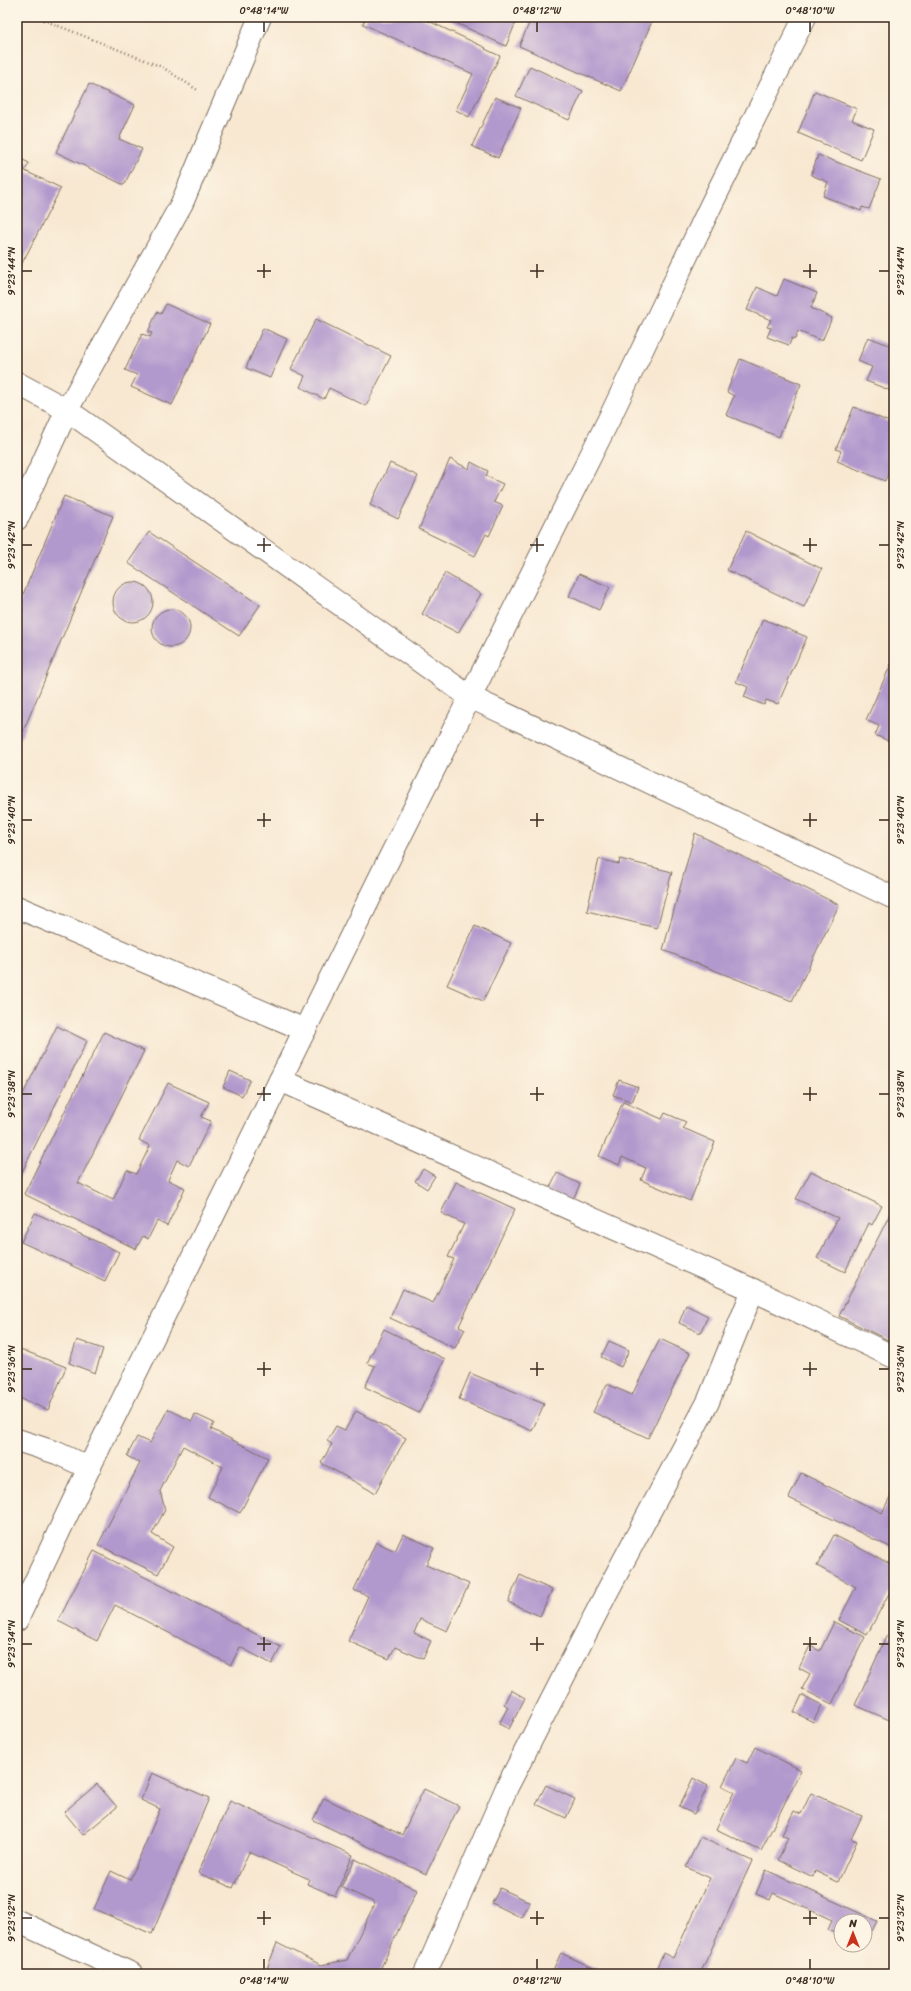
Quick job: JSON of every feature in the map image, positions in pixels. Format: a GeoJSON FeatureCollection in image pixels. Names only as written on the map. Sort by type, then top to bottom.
{"type":"FeatureCollection","features":[{"type":"Feature","properties":{"kind":"street"},"geometry":{"type":"LineString","coordinates":[[17,519],[68,410],[182,203],[224,106],[260,17]]}},
{"type":"Feature","properties":{"kind":"street"},"geometry":{"type":"LineString","coordinates":[[17,1620],[89,1468],[304,1030],[611,415],[712,203],[805,17]]}},
{"type":"Feature","properties":{"kind":"street"},"geometry":{"type":"LineString","coordinates":[[17,383],[68,410],[470,697],[894,898]]}},
{"type":"Feature","properties":{"kind":"street"},"geometry":{"type":"LineString","coordinates":[[17,907],[304,1030]]}},
{"type":"Feature","properties":{"kind":"street"},"geometry":{"type":"LineString","coordinates":[[280,1080],[753,1290],[894,1357]]}},
{"type":"Feature","properties":{"kind":"street"},"geometry":{"type":"LineString","coordinates":[[425,1974],[507,1787],[608,1590],[708,1402],[753,1290]]}},
{"type":"Feature","properties":{"kind":"street"},"geometry":{"type":"LineString","coordinates":[[17,1440],[57,1453],[89,1468]]}},
{"type":"Feature","properties":{"kind":"street"},"geometry":{"type":"LineString","coordinates":[[17,1921],[132,1974]]}},
{"type":"Feature","properties":{"kind":"path"},"geometry":{"type":"LineString","coordinates":[[36,17],[162,67],[224,106]]}},
{"type":"Feature","properties":{"kind":"building"},"geometry":{"type":"Polygon","coordinates":[[[366,17],[420,17],[500,56],[469,117],[456,110],[473,74],[363,24],[366,17]]]}},
{"type":"Feature","properties":{"kind":"building"},"geometry":{"type":"Polygon","coordinates":[[[443,17],[518,17],[506,46],[443,17]]]}},
{"type":"Feature","properties":{"kind":"building"},"geometry":{"type":"Polygon","coordinates":[[[532,17],[654,17],[621,91],[519,46],[532,17]]]}},
{"type":"Feature","properties":{"kind":"building"},"geometry":{"type":"Polygon","coordinates":[[[530,66],[583,91],[569,120],[516,96],[530,66]]]}},
{"type":"Feature","properties":{"kind":"building"},"geometry":{"type":"Polygon","coordinates":[[[89,84],[135,105],[119,139],[142,149],[124,185],[56,152],[89,84]]]}},
{"type":"Feature","properties":{"kind":"building"},"geometry":{"type":"Polygon","coordinates":[[[815,91],[857,109],[852,120],[874,129],[861,160],[798,133],[815,91]]]}},
{"type":"Feature","properties":{"kind":"building"},"geometry":{"type":"Polygon","coordinates":[[[495,97],[521,108],[498,158],[472,146],[495,97]]]}},
{"type":"Feature","properties":{"kind":"building"},"geometry":{"type":"Polygon","coordinates":[[[818,155],[881,179],[869,209],[862,207],[861,211],[823,196],[828,182],[811,175],[818,155]]]}},
{"type":"Feature","properties":{"kind":"building"},"geometry":{"type":"Polygon","coordinates":[[[17,157],[29,163],[25,171],[61,188],[17,273],[17,157]]]}},
{"type":"Feature","properties":{"kind":"building"},"geometry":{"type":"Polygon","coordinates":[[[784,279],[817,293],[811,308],[832,318],[822,341],[798,331],[795,339],[792,338],[789,345],[767,337],[771,328],[767,327],[771,320],[747,310],[757,287],[777,296],[784,279]]]}},
{"type":"Feature","properties":{"kind":"building"},"geometry":{"type":"Polygon","coordinates":[[[166,304],[210,324],[172,405],[131,387],[137,375],[125,370],[142,334],[150,337],[152,333],[148,332],[157,312],[161,314],[166,304]]]}},
{"type":"Feature","properties":{"kind":"building"},"geometry":{"type":"Polygon","coordinates":[[[316,319],[391,356],[366,406],[329,388],[324,399],[300,387],[305,376],[291,369],[316,319]]]}},
{"type":"Feature","properties":{"kind":"building"},"geometry":{"type":"Polygon","coordinates":[[[263,328],[287,339],[270,378],[246,368],[263,328]]]}},
{"type":"Feature","properties":{"kind":"building"},"geometry":{"type":"Polygon","coordinates":[[[868,337],[894,347],[894,392],[866,381],[872,367],[858,361],[868,337]]]}},
{"type":"Feature","properties":{"kind":"building"},"geometry":{"type":"Polygon","coordinates":[[[740,359],[801,384],[779,437],[726,415],[734,396],[727,392],[740,359]]]}},
{"type":"Feature","properties":{"kind":"building"},"geometry":{"type":"Polygon","coordinates":[[[854,407],[894,424],[894,459],[885,481],[837,461],[841,451],[836,449],[854,407]]]}},
{"type":"Feature","properties":{"kind":"building"},"geometry":{"type":"Polygon","coordinates":[[[450,459],[469,469],[471,462],[488,471],[486,476],[503,484],[494,502],[503,506],[489,536],[486,534],[475,556],[419,529],[450,459]]]}},
{"type":"Feature","properties":{"kind":"building"},"geometry":{"type":"Polygon","coordinates":[[[390,463],[418,476],[398,519],[370,505],[390,463]]]}},
{"type":"Feature","properties":{"kind":"building"},"geometry":{"type":"Polygon","coordinates":[[[64,496],[113,516],[17,746],[17,609],[64,496]]]}},
{"type":"Feature","properties":{"kind":"building"},"geometry":{"type":"Polygon","coordinates":[[[746,531],[822,569],[804,607],[727,570],[746,531]]]}},
{"type":"Feature","properties":{"kind":"building"},"geometry":{"type":"Polygon","coordinates":[[[149,532],[260,605],[239,636],[128,563],[149,532]]]}},
{"type":"Feature","properties":{"kind":"building"},"geometry":{"type":"Polygon","coordinates":[[[445,573],[481,594],[458,633],[422,614],[445,573]]]}},
{"type":"Feature","properties":{"kind":"building"},"geometry":{"type":"Polygon","coordinates":[[[579,574],[610,587],[599,610],[569,596],[579,574]]]}},
{"type":"Feature","properties":{"kind":"building"},"geometry":{"type":"Polygon","coordinates":[[[129,582],[137,582],[144,585],[150,591],[153,602],[150,613],[144,619],[137,622],[129,622],[122,619],[116,613],[113,606],[113,598],[116,591],[122,585],[129,582]]]}},
{"type":"Feature","properties":{"kind":"building"},"geometry":{"type":"Polygon","coordinates":[[[167,609],[175,609],[185,614],[189,621],[189,635],[185,642],[175,647],[167,647],[157,642],[155,639],[152,632],[152,624],[157,614],[160,612],[167,609]]]}},
{"type":"Feature","properties":{"kind":"building"},"geometry":{"type":"Polygon","coordinates":[[[763,619],[807,637],[778,704],[766,700],[764,705],[744,697],[748,687],[736,682],[763,619]]]}},
{"type":"Feature","properties":{"kind":"building"},"geometry":{"type":"Polygon","coordinates":[[[891,664],[894,666],[893,743],[875,735],[879,726],[866,720],[891,664]]]}},
{"type":"Feature","properties":{"kind":"building"},"geometry":{"type":"Polygon","coordinates":[[[695,833],[839,905],[792,1001],[663,950],[695,833]]]}},
{"type":"Feature","properties":{"kind":"building"},"geometry":{"type":"Polygon","coordinates":[[[599,859],[619,864],[620,859],[672,872],[657,928],[587,911],[599,859]]]}},
{"type":"Feature","properties":{"kind":"building"},"geometry":{"type":"Polygon","coordinates":[[[475,926],[511,943],[483,1001],[447,985],[475,926]]]}},
{"type":"Feature","properties":{"kind":"building"},"geometry":{"type":"Polygon","coordinates":[[[57,1026],[87,1041],[17,1182],[17,1106],[57,1026]]]}},
{"type":"Feature","properties":{"kind":"building"},"geometry":{"type":"Polygon","coordinates":[[[104,1032],[144,1051],[78,1183],[113,1200],[127,1170],[136,1174],[150,1146],[139,1140],[168,1083],[209,1102],[201,1117],[211,1121],[189,1166],[177,1160],[168,1180],[185,1188],[167,1226],[157,1221],[148,1239],[143,1236],[136,1249],[24,1194],[104,1032]]]}},
{"type":"Feature","properties":{"kind":"building"},"geometry":{"type":"Polygon","coordinates":[[[230,1071],[250,1080],[242,1096],[223,1087],[230,1071]]]}},
{"type":"Feature","properties":{"kind":"building"},"geometry":{"type":"Polygon","coordinates":[[[619,1080],[638,1087],[632,1102],[613,1095],[619,1080]]]}},
{"type":"Feature","properties":{"kind":"building"},"geometry":{"type":"Polygon","coordinates":[[[623,1102],[662,1119],[665,1113],[686,1122],[683,1128],[715,1142],[690,1201],[641,1180],[646,1168],[622,1157],[619,1165],[599,1156],[623,1102]]]}},
{"type":"Feature","properties":{"kind":"building"},"geometry":{"type":"Polygon","coordinates":[[[423,1169],[435,1176],[427,1189],[415,1181],[423,1169]]]}},
{"type":"Feature","properties":{"kind":"building"},"geometry":{"type":"Polygon","coordinates":[[[811,1171],[882,1206],[872,1225],[869,1223],[845,1272],[817,1258],[838,1218],[796,1199],[811,1171]]]}},
{"type":"Feature","properties":{"kind":"building"},"geometry":{"type":"Polygon","coordinates":[[[557,1173],[580,1184],[572,1202],[548,1191],[557,1173]]]}},
{"type":"Feature","properties":{"kind":"building"},"geometry":{"type":"Polygon","coordinates":[[[456,1182],[515,1209],[459,1326],[465,1329],[455,1348],[390,1318],[403,1289],[433,1303],[454,1259],[448,1257],[464,1224],[441,1213],[456,1182]]]}},
{"type":"Feature","properties":{"kind":"building"},"geometry":{"type":"Polygon","coordinates":[[[891,1212],[894,1213],[894,1343],[839,1316],[891,1212]]]}},
{"type":"Feature","properties":{"kind":"building"},"geometry":{"type":"Polygon","coordinates":[[[35,1213],[119,1252],[105,1281],[21,1242],[35,1213]]]}},
{"type":"Feature","properties":{"kind":"building"},"geometry":{"type":"Polygon","coordinates":[[[686,1305],[708,1316],[700,1333],[679,1323],[686,1305]]]}},
{"type":"Feature","properties":{"kind":"building"},"geometry":{"type":"Polygon","coordinates":[[[384,1329],[445,1359],[419,1413],[365,1387],[375,1366],[367,1363],[384,1329]]]}},
{"type":"Feature","properties":{"kind":"building"},"geometry":{"type":"Polygon","coordinates":[[[660,1339],[690,1353],[648,1438],[593,1412],[607,1384],[632,1395],[660,1339]]]}},
{"type":"Feature","properties":{"kind":"building"},"geometry":{"type":"Polygon","coordinates":[[[77,1340],[103,1349],[95,1373],[69,1363],[77,1340]]]}},
{"type":"Feature","properties":{"kind":"building"},"geometry":{"type":"Polygon","coordinates":[[[609,1341],[629,1350],[621,1367],[601,1357],[609,1341]]]}},
{"type":"Feature","properties":{"kind":"building"},"geometry":{"type":"Polygon","coordinates":[[[20,1349],[66,1367],[48,1410],[17,1397],[17,1357],[20,1349]]]}},
{"type":"Feature","properties":{"kind":"building"},"geometry":{"type":"Polygon","coordinates":[[[470,1373],[544,1404],[532,1431],[459,1399],[470,1373]]]}},
{"type":"Feature","properties":{"kind":"building"},"geometry":{"type":"Polygon","coordinates":[[[168,1409],[192,1421],[195,1414],[214,1423],[211,1429],[268,1458],[240,1513],[208,1497],[223,1467],[183,1446],[160,1491],[165,1510],[152,1534],[173,1547],[158,1574],[98,1545],[140,1463],[127,1456],[137,1437],[150,1443],[168,1409]]]}},
{"type":"Feature","properties":{"kind":"building"},"geometry":{"type":"Polygon","coordinates":[[[356,1411],[406,1438],[375,1493],[321,1463],[332,1444],[327,1441],[336,1426],[345,1430],[356,1411]]]}},
{"type":"Feature","properties":{"kind":"building"},"geometry":{"type":"Polygon","coordinates":[[[801,1473],[882,1513],[894,1489],[894,1549],[789,1498],[801,1473]]]}},
{"type":"Feature","properties":{"kind":"building"},"geometry":{"type":"Polygon","coordinates":[[[403,1534],[434,1548],[426,1565],[469,1584],[447,1631],[420,1619],[414,1633],[431,1641],[423,1659],[395,1647],[389,1659],[348,1641],[368,1596],[354,1590],[376,1542],[395,1551],[403,1534]]]}},
{"type":"Feature","properties":{"kind":"building"},"geometry":{"type":"Polygon","coordinates":[[[834,1535],[894,1566],[894,1584],[867,1635],[839,1620],[856,1587],[817,1566],[834,1535]]]}},
{"type":"Feature","properties":{"kind":"building"},"geometry":{"type":"Polygon","coordinates":[[[94,1551],[281,1647],[272,1664],[240,1647],[231,1665],[115,1605],[97,1641],[58,1621],[94,1551]]]}},
{"type":"Feature","properties":{"kind":"building"},"geometry":{"type":"Polygon","coordinates":[[[520,1575],[552,1590],[540,1616],[508,1602],[520,1575]]]}},
{"type":"Feature","properties":{"kind":"building"},"geometry":{"type":"Polygon","coordinates":[[[834,1622],[865,1637],[832,1704],[802,1689],[810,1674],[799,1668],[810,1646],[820,1651],[834,1622]]]}},
{"type":"Feature","properties":{"kind":"building"},"geometry":{"type":"Polygon","coordinates":[[[887,1635],[894,1638],[894,1722],[855,1705],[887,1635]]]}},
{"type":"Feature","properties":{"kind":"building"},"geometry":{"type":"Polygon","coordinates":[[[511,1690],[525,1698],[509,1729],[499,1724],[508,1707],[504,1704],[511,1690]]]}},
{"type":"Feature","properties":{"kind":"building"},"geometry":{"type":"Polygon","coordinates":[[[802,1695],[822,1705],[813,1722],[794,1712],[802,1695]]]}},
{"type":"Feature","properties":{"kind":"building"},"geometry":{"type":"Polygon","coordinates":[[[755,1747],[801,1770],[761,1851],[716,1829],[734,1792],[722,1786],[736,1758],[747,1763],[755,1747]]]}},
{"type":"Feature","properties":{"kind":"building"},"geometry":{"type":"Polygon","coordinates":[[[152,1773],[209,1798],[152,1934],[94,1909],[111,1871],[130,1880],[160,1809],[141,1800],[152,1773]]]}},
{"type":"Feature","properties":{"kind":"building"},"geometry":{"type":"Polygon","coordinates":[[[693,1778],[708,1786],[694,1814],[679,1807],[693,1778]]]}},
{"type":"Feature","properties":{"kind":"building"},"geometry":{"type":"Polygon","coordinates":[[[97,1784],[117,1807],[83,1835],[64,1812],[97,1784]]]}},
{"type":"Feature","properties":{"kind":"building"},"geometry":{"type":"Polygon","coordinates":[[[546,1785],[575,1799],[566,1818],[536,1804],[546,1785]]]}},
{"type":"Feature","properties":{"kind":"building"},"geometry":{"type":"Polygon","coordinates":[[[424,1789],[459,1806],[426,1874],[313,1820],[324,1798],[402,1835],[424,1789]]]}},
{"type":"Feature","properties":{"kind":"building"},"geometry":{"type":"Polygon","coordinates":[[[811,1793],[862,1816],[851,1839],[857,1841],[838,1882],[815,1871],[813,1877],[778,1860],[788,1838],[782,1835],[794,1811],[801,1814],[811,1793]]]}},
{"type":"Feature","properties":{"kind":"building"},"geometry":{"type":"Polygon","coordinates":[[[230,1801],[353,1855],[335,1896],[307,1884],[309,1879],[249,1852],[233,1888],[198,1873],[230,1801]]]}},
{"type":"Feature","properties":{"kind":"building"},"geometry":{"type":"Polygon","coordinates":[[[700,1837],[752,1861],[700,1974],[654,1974],[663,1953],[673,1958],[710,1878],[686,1867],[700,1837]]]}},
{"type":"Feature","properties":{"kind":"building"},"geometry":{"type":"Polygon","coordinates":[[[355,1859],[417,1890],[378,1974],[265,1974],[277,1943],[321,1965],[347,1960],[375,1903],[341,1887],[355,1859]]]}},
{"type":"Feature","properties":{"kind":"building"},"geometry":{"type":"Polygon","coordinates":[[[766,1870],[860,1913],[833,1913],[833,1932],[828,1930],[832,1920],[773,1893],[770,1900],[756,1894],[766,1870]]]}},
{"type":"Feature","properties":{"kind":"building"},"geometry":{"type":"Polygon","coordinates":[[[500,1888],[530,1902],[522,1918],[492,1903],[500,1888]]]}},
{"type":"Feature","properties":{"kind":"building"},"geometry":{"type":"Polygon","coordinates":[[[873,1919],[877,1921],[873,1929],[873,1919]]]}},
{"type":"Feature","properties":{"kind":"building"},"geometry":{"type":"Polygon","coordinates":[[[561,1953],[606,1974],[551,1974],[561,1953]]]}}]}
